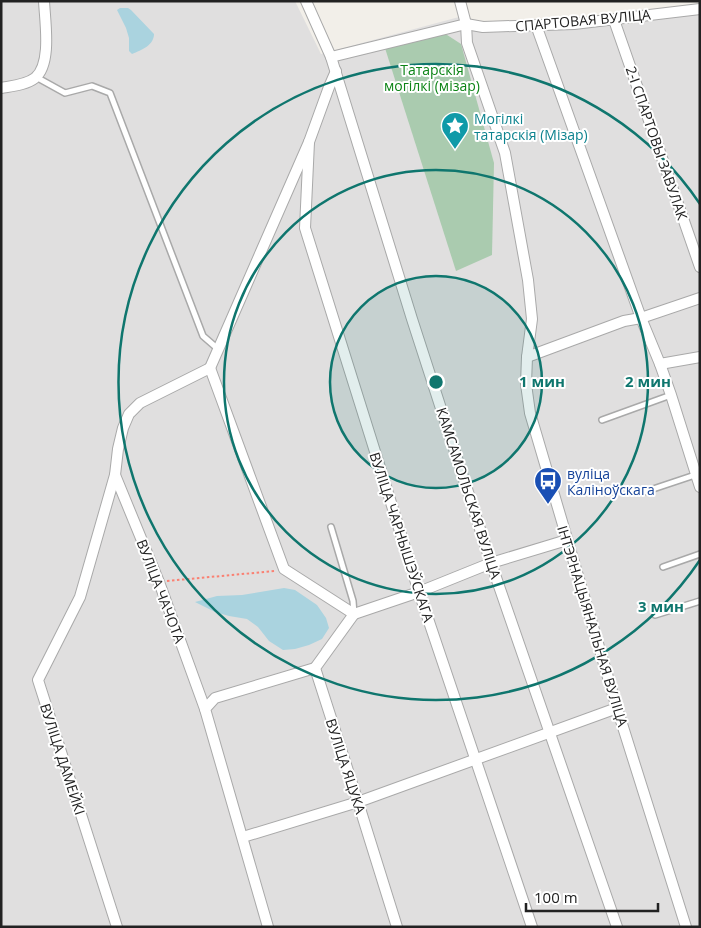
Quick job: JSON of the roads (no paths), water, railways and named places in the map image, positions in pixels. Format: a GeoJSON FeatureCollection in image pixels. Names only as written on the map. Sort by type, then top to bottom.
{"type":"FeatureCollection","features":[{"type":"Feature","properties":{"kind":"street"},"geometry":{"type":"LineString","coordinates":[[1,88],[27,82],[36,77],[43,66],[46,56],[44,1]]}},
{"type":"Feature","properties":{"kind":"street","name":"КАМСАМОЛЬСКАЯ ВУЛІЦА"},"geometry":{"type":"LineString","coordinates":[[306,1],[336,71],[412,319],[491,563],[617,927]]}},
{"type":"Feature","properties":{"kind":"street","name":"ІНТЭРНАЦЫЯНАЛЬНАЯ ВУЛІЦА"},"geometry":{"type":"LineString","coordinates":[[460,1],[466,24],[467,43],[504,153],[528,280],[532,319],[526,384],[530,413],[617,708],[686,927]]}},
{"type":"Feature","properties":{"kind":"street","name":"СПАРТОВАЯ ВУЛІЦА"},"geometry":{"type":"LineString","coordinates":[[331,57],[466,24],[483,27],[574,24],[700,9]]}},
{"type":"Feature","properties":{"kind":"street","name":"2-І СПАРТОВЫ ЗАВУЛАК"},"geometry":{"type":"LineString","coordinates":[[614,20],[700,266]]}},
{"type":"Feature","properties":{"kind":"street"},"geometry":{"type":"LineString","coordinates":[[536,25],[640,318],[660,364],[700,487]]}},
{"type":"Feature","properties":{"kind":"street","name":"ВУЛІЦА ЧАРНЫШЭЎСКАГА"},"geometry":{"type":"LineString","coordinates":[[210,368],[309,142],[336,71]]}},
{"type":"Feature","properties":{"kind":"street","name":"ВУЛІЦА ЧАРНЫШЭЎСКАГА"},"geometry":{"type":"LineString","coordinates":[[309,142],[305,228],[419,592],[532,927]]}},
{"type":"Feature","properties":{"kind":"street"},"geometry":{"type":"LineString","coordinates":[[527,357],[624,321],[640,318],[700,298]]}},
{"type":"Feature","properties":{"kind":"street"},"geometry":{"type":"LineString","coordinates":[[660,364],[700,357]]}},
{"type":"Feature","properties":{"kind":"street"},"geometry":{"type":"LineString","coordinates":[[116,475],[118,448],[129,414],[140,403],[210,368],[284,569],[354,614]]}},
{"type":"Feature","properties":{"kind":"street","name":"ВУЛІЦА ЧАЧОТА"},"geometry":{"type":"LineString","coordinates":[[116,475],[159,582],[205,709],[268,927]]}},
{"type":"Feature","properties":{"kind":"street","name":"ВУЛІЦА ДАМЕЙКІ"},"geometry":{"type":"LineString","coordinates":[[116,475],[80,597],[38,680],[117,927]]}},
{"type":"Feature","properties":{"kind":"street"},"geometry":{"type":"LineString","coordinates":[[205,709],[215,698],[315,668],[354,614],[419,592],[491,563],[568,540]]}},
{"type":"Feature","properties":{"kind":"street","name":"ВУЛІЦА ЯЦУКА"},"geometry":{"type":"LineString","coordinates":[[315,668],[397,927]]}},
{"type":"Feature","properties":{"kind":"street"},"geometry":{"type":"LineString","coordinates":[[242,837],[358,802],[617,708]]}},
{"type":"Feature","properties":{"kind":"lane"},"geometry":{"type":"LineString","coordinates":[[36,77],[65,93],[92,86],[110,92],[203,336],[218,349]]}},
{"type":"Feature","properties":{"kind":"lane"},"geometry":{"type":"LineString","coordinates":[[602,420],[671,395]]}},
{"type":"Feature","properties":{"kind":"lane"},"geometry":{"type":"LineString","coordinates":[[642,493],[695,475]]}},
{"type":"Feature","properties":{"kind":"lane"},"geometry":{"type":"LineString","coordinates":[[331,528],[353,601],[354,614]]}},
{"type":"Feature","properties":{"kind":"lane"},"geometry":{"type":"LineString","coordinates":[[664,567],[700,554]]}},
{"type":"Feature","properties":{"kind":"lane"},"geometry":{"type":"LineString","coordinates":[[654,614],[700,601]]}},
{"type":"Feature","properties":{"kind":"water"},"geometry":{"type":"Polygon","coordinates":[[[120,8],[131,10],[154,34],[150,44],[132,54],[129,51],[129,38],[126,28],[117,10],[120,8]]]}},
{"type":"Feature","properties":{"kind":"water"},"geometry":{"type":"Polygon","coordinates":[[[284,588],[295,590],[317,605],[326,618],[329,628],[322,639],[295,649],[283,650],[269,641],[258,627],[247,619],[215,612],[195,602],[217,596],[242,595],[284,588]]]}},
{"type":"Feature","properties":{"kind":"place","name":"Могілкі татарскія (Мізар)"},"geometry":{"type":"Point","coordinates":[455,150]}},
{"type":"Feature","properties":{"kind":"place","name":"вуліца Каліноўскага"},"geometry":{"type":"Point","coordinates":[548,505]}},
{"type":"Feature","properties":{"kind":"park label","name":"Татарскія могілкі (мізар)"},"geometry":{"type":"Point","coordinates":[432,78]}}]}
